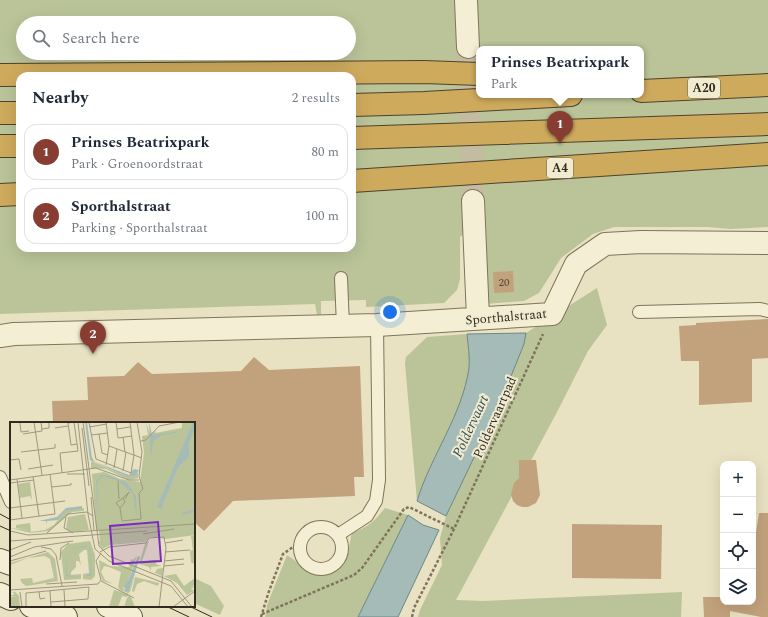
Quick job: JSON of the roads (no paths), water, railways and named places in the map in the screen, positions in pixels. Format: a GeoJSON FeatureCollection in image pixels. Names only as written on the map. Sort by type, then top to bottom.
{"type":"FeatureCollection","features":[{"type":"Feature","properties":{"kind":"highway"},"geometry":{"type":"LineString","coordinates":[[356,72],[424,72],[476,74]]}},
{"type":"Feature","properties":{"kind":"highway"},"geometry":{"type":"LineString","coordinates":[[0,75],[16,75]]}},
{"type":"Feature","properties":{"kind":"highway","name":"A20"},"geometry":{"type":"LineString","coordinates":[[644,79],[768,84]]}},
{"type":"Feature","properties":{"kind":"highway","name":"A20"},"geometry":{"type":"LineString","coordinates":[[644,91],[768,84]]}},
{"type":"Feature","properties":{"kind":"highway"},"geometry":{"type":"LineString","coordinates":[[356,105],[516,98]]}},
{"type":"Feature","properties":{"kind":"highway"},"geometry":{"type":"LineString","coordinates":[[0,113],[16,113]]}},
{"type":"Feature","properties":{"kind":"highway"},"geometry":{"type":"LineString","coordinates":[[356,138],[768,124]]}},
{"type":"Feature","properties":{"kind":"highway"},"geometry":{"type":"LineString","coordinates":[[0,146],[16,146]]}},
{"type":"Feature","properties":{"kind":"highway","name":"A4"},"geometry":{"type":"LineString","coordinates":[[356,181],[768,154]]}},
{"type":"Feature","properties":{"kind":"highway"},"geometry":{"type":"LineString","coordinates":[[0,195],[16,194]]}},
{"type":"Feature","properties":{"kind":"street"},"geometry":{"type":"LineString","coordinates":[[466,0],[468,47]]}},
{"type":"Feature","properties":{"kind":"street"},"geometry":{"type":"LineString","coordinates":[[473,201],[478,318]]}},
{"type":"Feature","properties":{"kind":"street","name":"Sporthalstraat"},"geometry":{"type":"LineString","coordinates":[[0,336],[14,334],[377,325],[552,314],[576,264],[605,244],[641,242],[768,243]]}},
{"type":"Feature","properties":{"kind":"street"},"geometry":{"type":"LineString","coordinates":[[0,560],[10,564]]}},
{"type":"Feature","properties":{"kind":"street"},"geometry":{"type":"LineString","coordinates":[[0,594],[10,599]]}},
{"type":"Feature","properties":{"kind":"street"},"geometry":{"type":"LineString","coordinates":[[34,607],[66,617]]}},
{"type":"Feature","properties":{"kind":"street"},"geometry":{"type":"LineString","coordinates":[[110,607],[131,617]]}},
{"type":"Feature","properties":{"kind":"lane"},"geometry":{"type":"LineString","coordinates":[[342,278],[343,326]]}},
{"type":"Feature","properties":{"kind":"lane"},"geometry":{"type":"LineString","coordinates":[[639,312],[768,310]]}},
{"type":"Feature","properties":{"kind":"lane"},"geometry":{"type":"LineString","coordinates":[[338,535],[367,516],[376,501],[379,480],[377,325]]}},
{"type":"Feature","properties":{"kind":"lane"},"geometry":{"type":"LineString","coordinates":[[0,477],[10,500]]}},
{"type":"Feature","properties":{"kind":"lane"},"geometry":{"type":"LineString","coordinates":[[314,528],[327,528],[338,535],[342,548],[338,560],[327,568],[320,569],[314,568],[303,561],[299,548],[303,536],[314,528]]}},
{"type":"Feature","properties":{"kind":"lane"},"geometry":{"type":"LineString","coordinates":[[0,605],[10,606]]}},
{"type":"Feature","properties":{"kind":"water","name":"Poldervaart"},"geometry":{"type":"Polygon","coordinates":[[[526,333],[524,344],[501,401],[446,516],[417,501],[430,468],[460,403],[469,368],[467,334],[526,333]]]}},
{"type":"Feature","properties":{"kind":"water"},"geometry":{"type":"Polygon","coordinates":[[[408,515],[423,525],[439,530],[398,617],[358,617],[408,515]]]}},
{"type":"Feature","properties":{"kind":"tunnel"},"geometry":{"type":"LineString","coordinates":[[468,47],[473,201]]}},
{"type":"Feature","properties":{"kind":"tram line"},"geometry":{"type":"LineString","coordinates":[[0,514],[10,519]]}},
{"type":"Feature","properties":{"kind":"tram line"},"geometry":{"type":"LineString","coordinates":[[0,526],[10,531]]}},
{"type":"Feature","properties":{"kind":"tram line"},"geometry":{"type":"LineString","coordinates":[[168,607],[189,617]]}},
{"type":"Feature","properties":{"kind":"tram line"},"geometry":{"type":"LineString","coordinates":[[191,607],[212,617]]}},
{"type":"Feature","properties":{"kind":"place","name":"Prinses Beatrixpark"},"geometry":{"type":"Point","coordinates":[560,144]}},
{"type":"Feature","properties":{"kind":"place","name":"Sporthalstraat"},"geometry":{"type":"Point","coordinates":[93,354]}}]}
